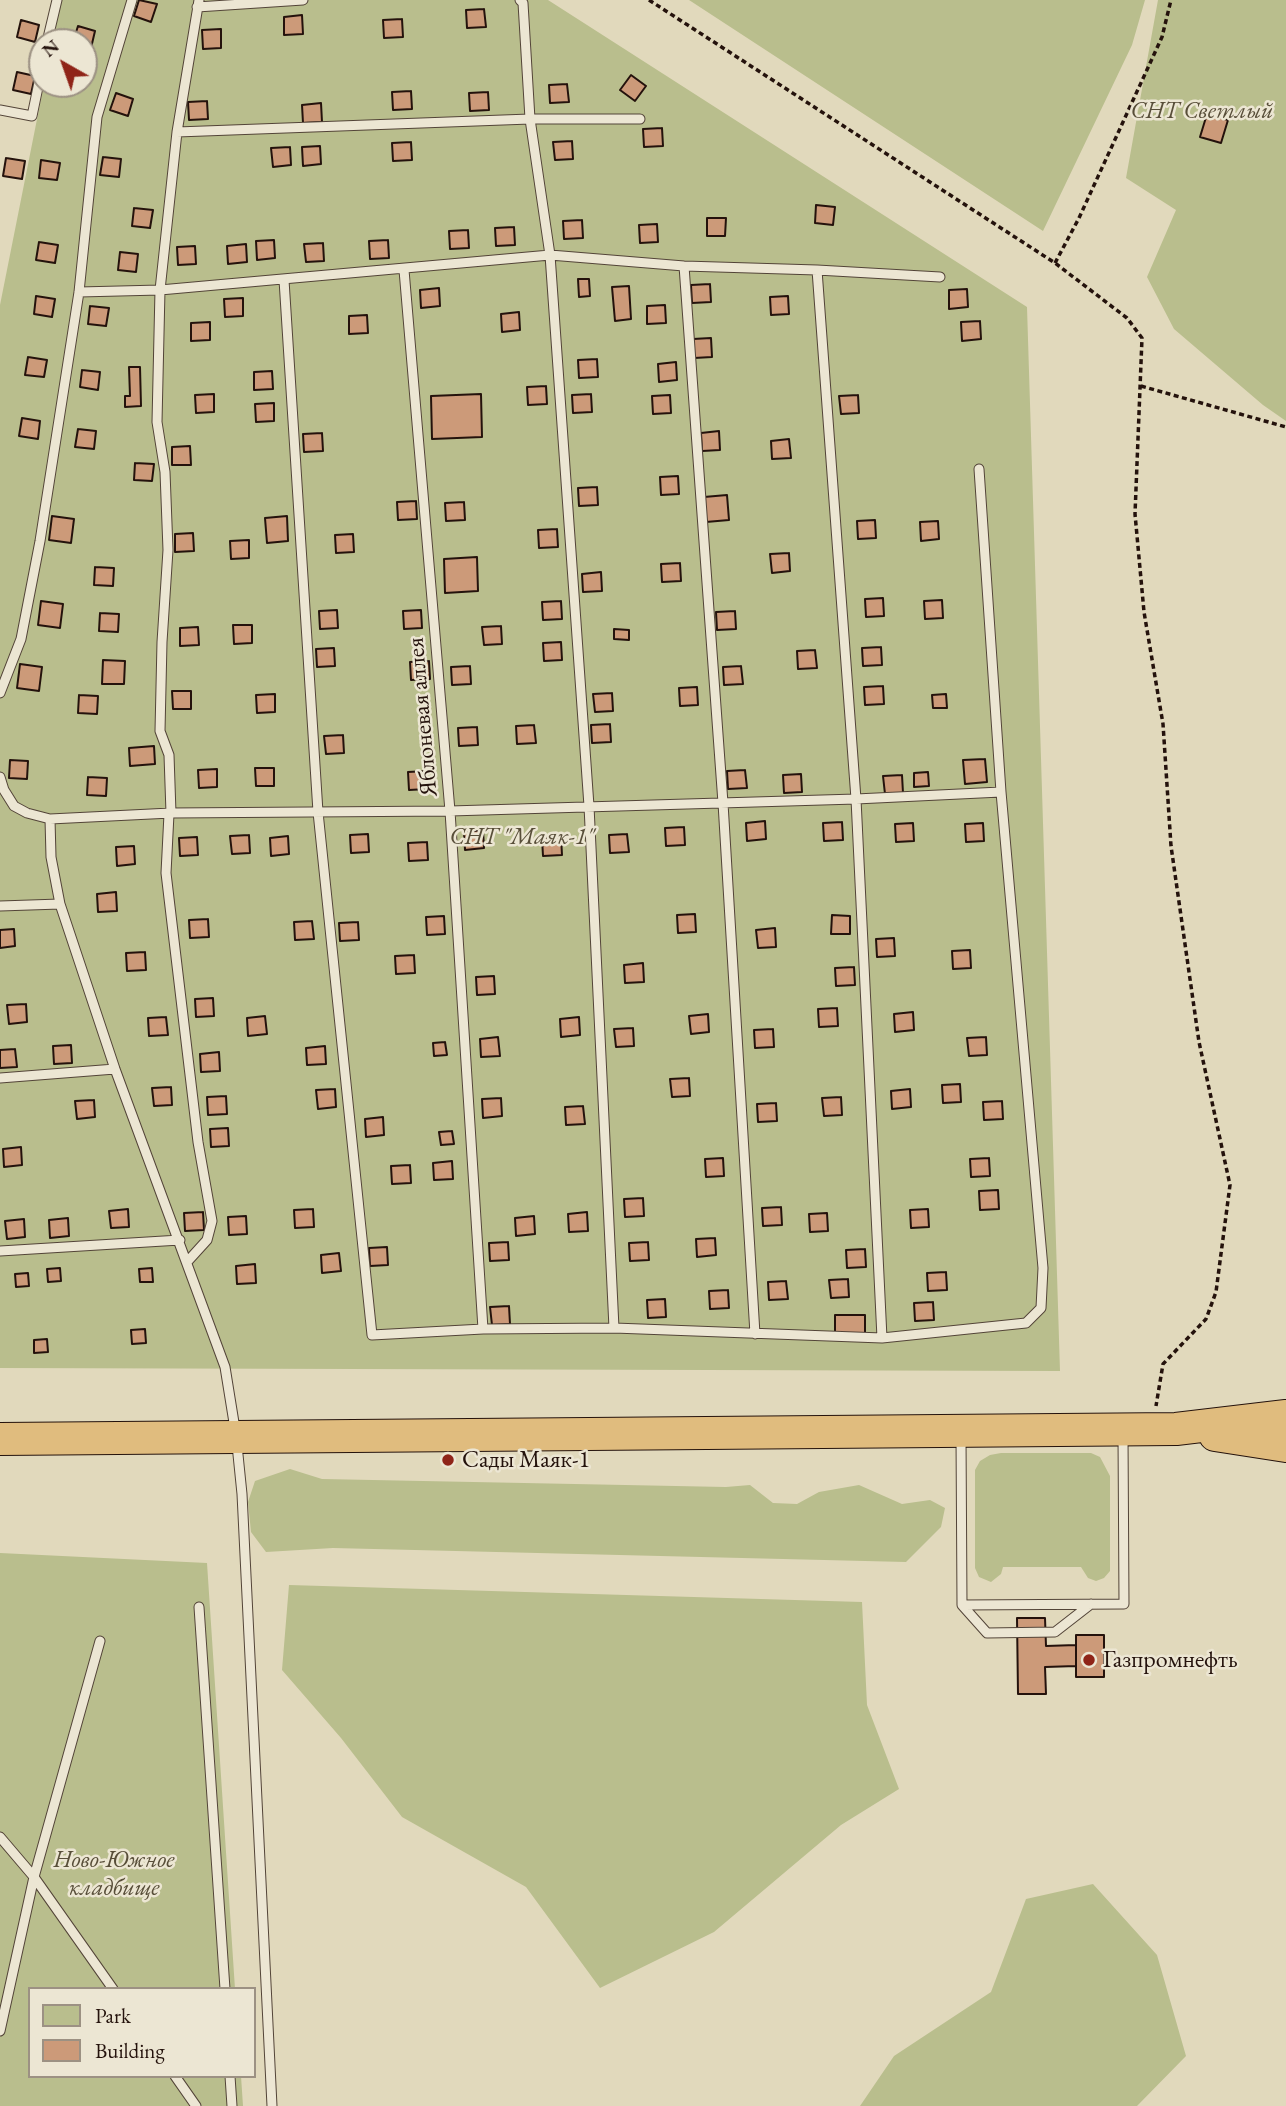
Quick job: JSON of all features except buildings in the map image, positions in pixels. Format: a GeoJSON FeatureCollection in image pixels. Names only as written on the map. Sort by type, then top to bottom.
{"type":"FeatureCollection","features":[{"type":"Feature","properties":{"kind":"highway"},"geometry":{"type":"LineString","coordinates":[[0,1439],[1151,1429],[1286,1416]]}},
{"type":"Feature","properties":{"kind":"highway"},"geometry":{"type":"LineString","coordinates":[[1151,1429],[1286,1446]]}},
{"type":"Feature","properties":{"kind":"lane"},"geometry":{"type":"LineString","coordinates":[[50,28],[57,0]]}},
{"type":"Feature","properties":{"kind":"lane"},"geometry":{"type":"LineString","coordinates":[[0,693],[21,639],[40,541],[79,292],[97,117],[132,0]]}},
{"type":"Feature","properties":{"kind":"lane"},"geometry":{"type":"LineString","coordinates":[[187,1262],[207,1240],[212,1222],[198,1142],[166,873],[170,813],[169,755],[160,731],[168,550],[165,472],[157,422],[160,290],[177,132],[198,3],[303,0]]}},
{"type":"Feature","properties":{"kind":"lane"},"geometry":{"type":"LineString","coordinates":[[520,0],[523,3],[530,119],[550,255],[589,806],[614,1328]]}},
{"type":"Feature","properties":{"kind":"lane"},"geometry":{"type":"LineString","coordinates":[[0,110],[32,116],[36,98]]}},
{"type":"Feature","properties":{"kind":"lane"},"geometry":{"type":"LineString","coordinates":[[177,132],[530,119],[640,119]]}},
{"type":"Feature","properties":{"kind":"lane"},"geometry":{"type":"LineString","coordinates":[[79,292],[160,290],[550,255],[684,266],[940,277]]}},
{"type":"Feature","properties":{"kind":"lane"},"geometry":{"type":"LineString","coordinates":[[684,266],[723,803],[755,1334]]}},
{"type":"Feature","properties":{"kind":"lane","name":"Яблоневая аллея"},"geometry":{"type":"LineString","coordinates":[[404,270],[450,811],[483,1329]]}},
{"type":"Feature","properties":{"kind":"lane"},"geometry":{"type":"LineString","coordinates":[[817,270],[856,799],[882,1338]]}},
{"type":"Feature","properties":{"kind":"lane"},"geometry":{"type":"LineString","coordinates":[[284,280],[318,812],[372,1335],[483,1329],[614,1328],[882,1338],[1026,1323],[1041,1308],[1043,1268],[1001,792],[979,469]]}},
{"type":"Feature","properties":{"kind":"lane"},"geometry":{"type":"LineString","coordinates":[[0,777],[14,806],[27,813],[50,819],[170,813],[450,811],[1001,792]]}},
{"type":"Feature","properties":{"kind":"lane"},"geometry":{"type":"LineString","coordinates":[[50,819],[51,857],[60,904],[115,1069],[225,1367],[242,1494],[272,2106]]}},
{"type":"Feature","properties":{"kind":"lane"},"geometry":{"type":"LineString","coordinates":[[0,906],[60,904]]}},
{"type":"Feature","properties":{"kind":"lane"},"geometry":{"type":"LineString","coordinates":[[0,1078],[115,1069]]}},
{"type":"Feature","properties":{"kind":"lane"},"geometry":{"type":"LineString","coordinates":[[0,1251],[180,1240]]}},
{"type":"Feature","properties":{"kind":"lane"},"geometry":{"type":"LineString","coordinates":[[962,1605],[1124,1604],[1151,1429]]}},
{"type":"Feature","properties":{"kind":"lane"},"geometry":{"type":"LineString","coordinates":[[961,1430],[962,1605],[987,1633],[1055,1632],[1091,1604]]}},
{"type":"Feature","properties":{"kind":"lane"},"geometry":{"type":"LineString","coordinates":[[199,1607],[225,1987]]}},
{"type":"Feature","properties":{"kind":"lane"},"geometry":{"type":"LineString","coordinates":[[0,2031],[34,1877],[100,1641]]}},
{"type":"Feature","properties":{"kind":"lane"},"geometry":{"type":"LineString","coordinates":[[0,1836],[34,1877],[112,1987]]}},
{"type":"Feature","properties":{"kind":"lane"},"geometry":{"type":"LineString","coordinates":[[176,2078],[197,2106]]}},
{"type":"Feature","properties":{"kind":"lane"},"geometry":{"type":"LineString","coordinates":[[230,2078],[232,2106]]}},
{"type":"Feature","properties":{"kind":"path"},"geometry":{"type":"LineString","coordinates":[[649,0],[1055,263],[1127,318],[1142,338],[1135,514],[1144,612],[1163,724],[1171,846],[1199,1042],[1230,1185],[1216,1292],[1206,1319],[1163,1364],[1151,1429]]}},
{"type":"Feature","properties":{"kind":"path"},"geometry":{"type":"LineString","coordinates":[[1055,263],[1079,218],[1162,37],[1171,0]]}},
{"type":"Feature","properties":{"kind":"path"},"geometry":{"type":"LineString","coordinates":[[1141,386],[1286,427]]}},
{"type":"Feature","properties":{"kind":"green space","name":"СНТ \"Маяк-1\""},"geometry":{"type":"Polygon","coordinates":[[[61,0],[548,0],[1027,307],[1060,1371],[0,1368],[0,305],[41,98],[98,98],[98,28],[56,28],[61,0]]]}},
{"type":"Feature","properties":{"kind":"green space"},"geometry":{"type":"Polygon","coordinates":[[[689,0],[1145,0],[1132,45],[1043,231],[689,0]]]}},
{"type":"Feature","properties":{"kind":"green space","name":"СНТ Светлый"},"geometry":{"type":"Polygon","coordinates":[[[1158,0],[1286,0],[1286,421],[1263,405],[1174,329],[1147,277],[1176,210],[1126,178],[1158,0]]]}},
{"type":"Feature","properties":{"kind":"green space"},"geometry":{"type":"Polygon","coordinates":[[[1001,1453],[1091,1453],[1100,1457],[1110,1476],[1110,1571],[1104,1578],[1096,1581],[1088,1578],[1081,1567],[1003,1567],[1001,1574],[991,1582],[979,1577],[975,1568],[975,1470],[980,1461],[1001,1453]]]}},
{"type":"Feature","properties":{"kind":"green space"},"geometry":{"type":"Polygon","coordinates":[[[290,1469],[322,1479],[726,1487],[750,1485],[773,1503],[797,1504],[819,1492],[859,1485],[902,1504],[930,1500],[945,1508],[941,1527],[906,1562],[333,1548],[266,1552],[251,1532],[248,1502],[255,1481],[290,1469]]]}},
{"type":"Feature","properties":{"kind":"green space","name":"Ново-Южное кладбище"},"geometry":{"type":"Polygon","coordinates":[[[0,1553],[207,1563],[235,1987],[28,1987],[28,2078],[241,2078],[243,2106],[0,2106],[0,1553]]]}},
{"type":"Feature","properties":{"kind":"green space"},"geometry":{"type":"Polygon","coordinates":[[[289,1585],[862,1602],[867,1705],[899,1789],[841,1825],[714,1932],[600,1988],[526,1887],[402,1817],[341,1738],[282,1670],[289,1585]]]}},
{"type":"Feature","properties":{"kind":"green space"},"geometry":{"type":"Polygon","coordinates":[[[1093,1884],[1157,1955],[1186,2056],[1137,2106],[860,2106],[894,2056],[991,1992],[1026,1899],[1093,1884]]]}},
{"type":"Feature","properties":{"kind":"place","name":"Сады Маяк-1"},"geometry":{"type":"Point","coordinates":[448,1460]}},
{"type":"Feature","properties":{"kind":"place","name":"Газпромнефть"},"geometry":{"type":"Point","coordinates":[1089,1660]}}]}
